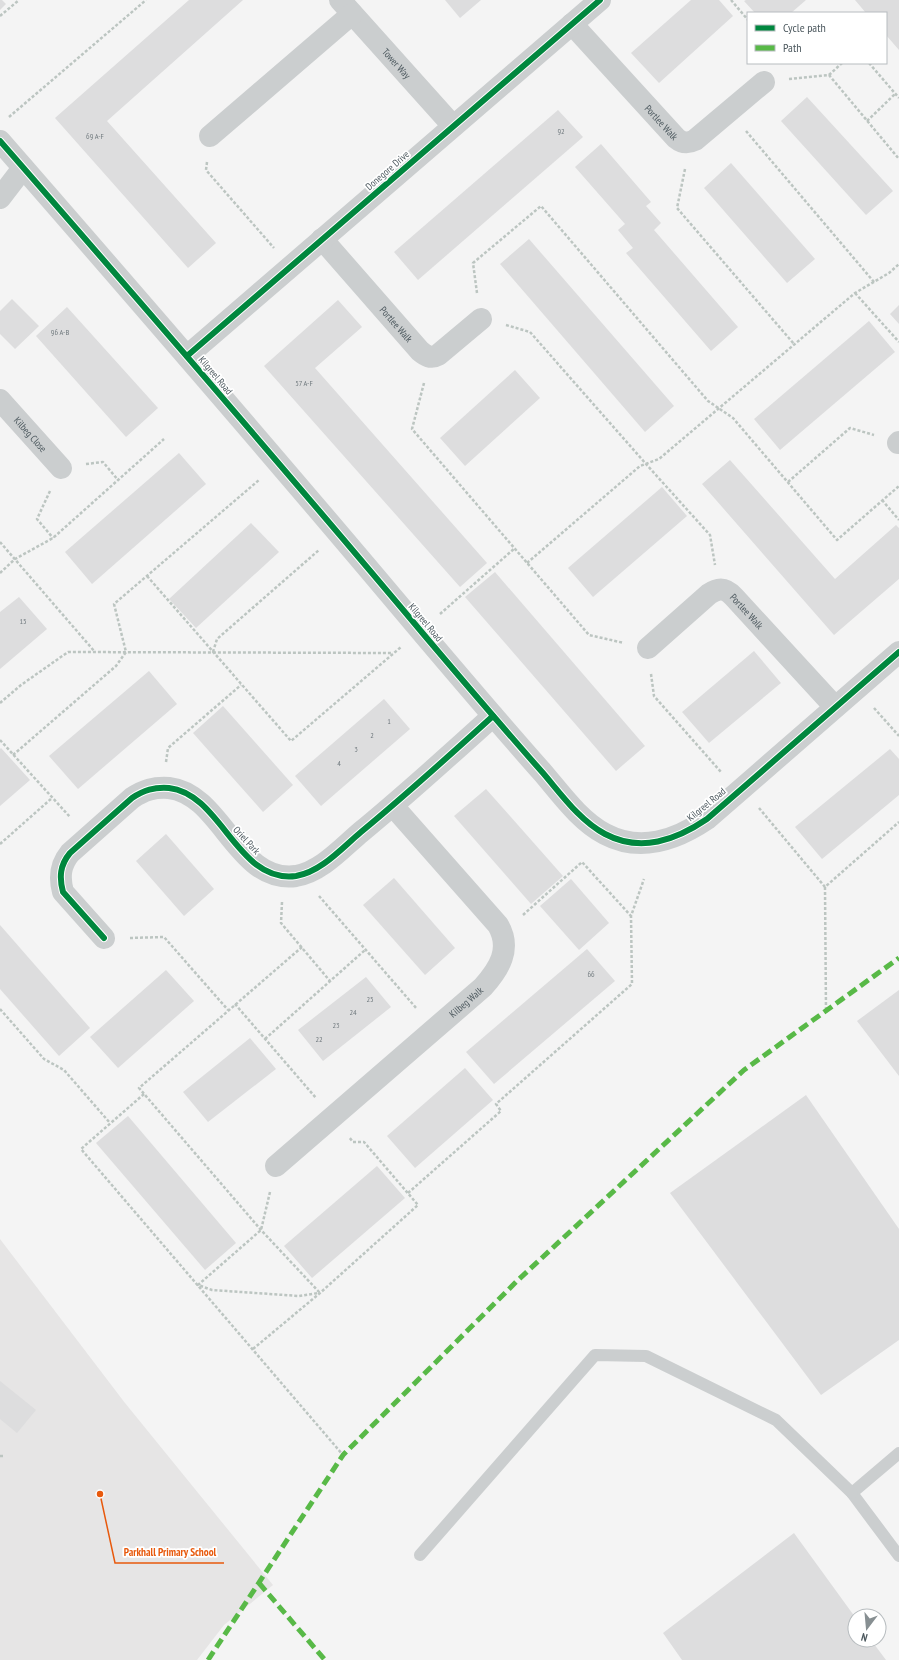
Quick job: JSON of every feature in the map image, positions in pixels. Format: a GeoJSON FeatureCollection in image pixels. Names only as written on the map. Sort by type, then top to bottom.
{"type":"FeatureCollection","features":[{"type":"Feature","properties":{"kind":"street","name":"Donegore Drive"},"geometry":{"type":"LineString","coordinates":[[187,356],[600,0]]}},
{"type":"Feature","properties":{"kind":"street","name":"Tower Way"},"geometry":{"type":"LineString","coordinates":[[346,7],[453,126]]}},
{"type":"Feature","properties":{"kind":"street"},"geometry":{"type":"LineString","coordinates":[[210,136],[346,7]]}},
{"type":"Feature","properties":{"kind":"street","name":"Portlee Walk"},"geometry":{"type":"LineString","coordinates":[[572,24],[682,143],[691,142],[764,82]]}},
{"type":"Feature","properties":{"kind":"street","name":"Kilgreel Road"},"geometry":{"type":"LineString","coordinates":[[0,141],[187,356],[492,716],[581,815],[604,833],[613,838],[639,842],[659,842],[673,838],[690,830],[707,819],[835,706],[899,652]]}},
{"type":"Feature","properties":{"kind":"street"},"geometry":{"type":"LineString","coordinates":[[0,198],[23,168]]}},
{"type":"Feature","properties":{"kind":"street","name":"Portlee Walk"},"geometry":{"type":"LineString","coordinates":[[322,239],[420,351],[431,357]]}},
{"type":"Feature","properties":{"kind":"street"},"geometry":{"type":"LineString","coordinates":[[431,357],[438,355],[481,319]]}},
{"type":"Feature","properties":{"kind":"street","name":"Kilbeg Close"},"geometry":{"type":"LineString","coordinates":[[0,400],[61,468]]}},
{"type":"Feature","properties":{"kind":"street","name":"Portlee Walk"},"geometry":{"type":"LineString","coordinates":[[648,648],[709,594],[720,589],[725,590],[731,594],[835,706]]}},
{"type":"Feature","properties":{"kind":"street"},"geometry":{"type":"LineString","coordinates":[[292,875],[323,863],[392,806],[492,716]]}},
{"type":"Feature","properties":{"kind":"street","name":"Oriel Park"},"geometry":{"type":"LineString","coordinates":[[104,938],[67,898],[61,884],[61,872],[64,860],[88,836],[141,792],[153,788],[162,788],[181,791],[196,798],[249,858],[264,868],[292,875]]}},
{"type":"Feature","properties":{"kind":"street"},"geometry":{"type":"LineString","coordinates":[[392,806],[498,925],[502,933]]}},
{"type":"Feature","properties":{"kind":"street","name":"Kilbeg Walk"},"geometry":{"type":"LineString","coordinates":[[276,1166],[483,987],[492,976],[503,952],[505,942],[502,933]]}},
{"type":"Feature","properties":{"kind":"lane"},"geometry":{"type":"LineString","coordinates":[[420,1555],[595,1355],[646,1356],[776,1420],[852,1493],[899,1556]]}},
{"type":"Feature","properties":{"kind":"lane"},"geometry":{"type":"LineString","coordinates":[[852,1493],[899,1453]]}},
{"type":"Feature","properties":{"kind":"path"},"geometry":{"type":"LineString","coordinates":[[0,16],[19,0]]}},
{"type":"Feature","properties":{"kind":"path"},"geometry":{"type":"LineString","coordinates":[[6,120],[146,0]]}},
{"type":"Feature","properties":{"kind":"path"},"geometry":{"type":"LineString","coordinates":[[731,0],[747,19]]}},
{"type":"Feature","properties":{"kind":"path"},"geometry":{"type":"LineString","coordinates":[[764,82],[829,75],[841,64]]}},
{"type":"Feature","properties":{"kind":"path"},"geometry":{"type":"LineString","coordinates":[[870,64],[899,98]]}},
{"type":"Feature","properties":{"kind":"path"},"geometry":{"type":"LineString","coordinates":[[829,75],[899,159]]}},
{"type":"Feature","properties":{"kind":"path"},"geometry":{"type":"LineString","coordinates":[[867,121],[896,94]]}},
{"type":"Feature","properties":{"kind":"path"},"geometry":{"type":"LineString","coordinates":[[728,111],[874,282]]}},
{"type":"Feature","properties":{"kind":"path"},"geometry":{"type":"LineString","coordinates":[[210,136],[206,170],[290,266]]}},
{"type":"Feature","properties":{"kind":"path"},"geometry":{"type":"LineString","coordinates":[[691,142],[677,208],[794,344]]}},
{"type":"Feature","properties":{"kind":"path"},"geometry":{"type":"LineString","coordinates":[[720,589],[710,535],[530,332],[481,319],[473,264],[541,206],[708,402],[732,418],[837,540],[899,486]]}},
{"type":"Feature","properties":{"kind":"path"},"geometry":{"type":"LineString","coordinates":[[527,563],[640,466],[659,459],[854,293],[889,273],[899,264]]}},
{"type":"Feature","properties":{"kind":"path"},"geometry":{"type":"LineString","coordinates":[[854,293],[899,342]]}},
{"type":"Feature","properties":{"kind":"path"},"geometry":{"type":"LineString","coordinates":[[431,357],[412,429],[588,635],[648,648],[654,696],[738,792],[758,806],[825,887],[826,1011]]}},
{"type":"Feature","properties":{"kind":"path"},"geometry":{"type":"LineString","coordinates":[[788,482],[850,428],[899,442]]}},
{"type":"Feature","properties":{"kind":"path"},"geometry":{"type":"LineString","coordinates":[[0,573],[15,559],[52,538],[164,439]]}},
{"type":"Feature","properties":{"kind":"path"},"geometry":{"type":"LineString","coordinates":[[52,538],[37,519],[61,468],[103,462],[118,480]]}},
{"type":"Feature","properties":{"kind":"path"},"geometry":{"type":"LineString","coordinates":[[13,755],[116,666],[126,652],[114,604],[278,463]]}},
{"type":"Feature","properties":{"kind":"path"},"geometry":{"type":"LineString","coordinates":[[882,500],[899,520]]}},
{"type":"Feature","properties":{"kind":"path"},"geometry":{"type":"LineString","coordinates":[[212,652],[217,639],[338,533]]}},
{"type":"Feature","properties":{"kind":"path"},"geometry":{"type":"LineString","coordinates":[[0,542],[95,652]]}},
{"type":"Feature","properties":{"kind":"path"},"geometry":{"type":"LineString","coordinates":[[146,576],[291,741],[515,548]]}},
{"type":"Feature","properties":{"kind":"path"},"geometry":{"type":"LineString","coordinates":[[0,703],[21,685],[68,652],[393,653]]}},
{"type":"Feature","properties":{"kind":"path"},"geometry":{"type":"LineString","coordinates":[[162,788],[168,748],[241,685]]}},
{"type":"Feature","properties":{"kind":"path"},"geometry":{"type":"LineString","coordinates":[[856,688],[899,736]]}},
{"type":"Feature","properties":{"kind":"path"},"geometry":{"type":"LineString","coordinates":[[0,740],[88,836]]}},
{"type":"Feature","properties":{"kind":"path"},"geometry":{"type":"LineString","coordinates":[[0,844],[52,798]]}},
{"type":"Feature","properties":{"kind":"path"},"geometry":{"type":"LineString","coordinates":[[825,887],[899,822]]}},
{"type":"Feature","properties":{"kind":"path"},"geometry":{"type":"LineString","coordinates":[[502,933],[582,862],[631,916]]}},
{"type":"Feature","properties":{"kind":"path"},"geometry":{"type":"LineString","coordinates":[[292,875],[281,923],[330,981]]}},
{"type":"Feature","properties":{"kind":"path"},"geometry":{"type":"LineString","coordinates":[[292,875],[365,950],[434,1029]]}},
{"type":"Feature","properties":{"kind":"path"},"geometry":{"type":"LineString","coordinates":[[408,1193],[501,1111],[496,1104],[632,984],[631,916],[644,879]]}},
{"type":"Feature","properties":{"kind":"path"},"geometry":{"type":"LineString","coordinates":[[104,938],[164,937],[228,1010]]}},
{"type":"Feature","properties":{"kind":"path"},"geometry":{"type":"LineString","coordinates":[[302,947],[139,1088],[261,1230],[320,1293]]}},
{"type":"Feature","properties":{"kind":"path"},"geometry":{"type":"LineString","coordinates":[[265,1039],[365,950]]}},
{"type":"Feature","properties":{"kind":"path"},"geometry":{"type":"LineString","coordinates":[[235,1004],[353,1142],[364,1142],[418,1205],[320,1293],[253,1349]]}},
{"type":"Feature","properties":{"kind":"path"},"geometry":{"type":"LineString","coordinates":[[0,1009],[44,1059],[64,1070],[110,1123]]}},
{"type":"Feature","properties":{"kind":"path"},"geometry":{"type":"LineString","coordinates":[[144,1094],[81,1149],[344,1455]]}},
{"type":"Feature","properties":{"kind":"path"},"geometry":{"type":"LineString","coordinates":[[198,1285],[261,1230],[276,1166]]}},
{"type":"Feature","properties":{"kind":"path"},"geometry":{"type":"LineString","coordinates":[[198,1285],[212,1290],[236,1292],[299,1296],[320,1293]]}},
{"type":"Feature","properties":{"kind":"path"},"geometry":{"type":"LineString","coordinates":[[0,1456],[5,1456]]}},
{"type":"Feature","properties":{"kind":"shaded area"},"geometry":{"type":"Polygon","coordinates":[[[0,1239],[125,1403],[273,1585],[224,1625],[197,1660],[0,1660],[0,1239]]]}},
{"type":"Feature","properties":{"kind":"building"},"geometry":{"type":"Polygon","coordinates":[[[0,0],[6,4],[0,10],[0,0]]]}},
{"type":"Feature","properties":{"kind":"building"},"geometry":{"type":"Polygon","coordinates":[[[189,0],[243,0],[107,121],[216,243],[188,268],[55,118],[189,0]]]}},
{"type":"Feature","properties":{"kind":"building"},"geometry":{"type":"Polygon","coordinates":[[[445,0],[481,0],[460,18],[445,0]]]}},
{"type":"Feature","properties":{"kind":"building"},"geometry":{"type":"Polygon","coordinates":[[[691,0],[719,0],[733,16],[659,83],[631,53],[691,0]]]}},
{"type":"Feature","properties":{"kind":"building"},"geometry":{"type":"Polygon","coordinates":[[[806,0],[792,12],[754,12],[744,1],[806,0]]]}},
{"type":"Feature","properties":{"kind":"building"},"geometry":{"type":"Polygon","coordinates":[[[855,0],[899,0],[899,50],[887,36],[887,12],[865,12],[855,0]]]}},
{"type":"Feature","properties":{"kind":"building"},"geometry":{"type":"Polygon","coordinates":[[[807,97],[893,191],[866,215],[781,121],[807,97]]]}},
{"type":"Feature","properties":{"kind":"building"},"geometry":{"type":"Polygon","coordinates":[[[558,110],[583,137],[418,280],[394,252],[558,110]]]}},
{"type":"Feature","properties":{"kind":"building"},"geometry":{"type":"Polygon","coordinates":[[[601,144],[651,202],[646,206],[661,223],[654,230],[738,327],[711,351],[626,253],[633,248],[618,230],[625,224],[575,167],[601,144]]]}},
{"type":"Feature","properties":{"kind":"building"},"geometry":{"type":"Polygon","coordinates":[[[731,163],[815,259],[787,283],[704,188],[731,163]]]}},
{"type":"Feature","properties":{"kind":"building"},"geometry":{"type":"Polygon","coordinates":[[[529,239],[674,406],[645,432],[500,264],[529,239]]]}},
{"type":"Feature","properties":{"kind":"building"},"geometry":{"type":"Polygon","coordinates":[[[12,299],[39,326],[15,349],[0,334],[0,311],[12,299]]]}},
{"type":"Feature","properties":{"kind":"building"},"geometry":{"type":"Polygon","coordinates":[[[338,300],[362,327],[315,368],[487,563],[460,587],[264,366],[338,300]]]}},
{"type":"Feature","properties":{"kind":"building"},"geometry":{"type":"Polygon","coordinates":[[[899,305],[899,324],[890,314],[899,305]]]}},
{"type":"Feature","properties":{"kind":"building"},"geometry":{"type":"Polygon","coordinates":[[[67,307],[158,408],[126,437],[36,336],[67,307]]]}},
{"type":"Feature","properties":{"kind":"building"},"geometry":{"type":"Polygon","coordinates":[[[869,321],[895,352],[780,450],[754,419],[869,321]]]}},
{"type":"Feature","properties":{"kind":"building"},"geometry":{"type":"Polygon","coordinates":[[[515,370],[540,398],[465,466],[440,438],[515,370]]]}},
{"type":"Feature","properties":{"kind":"building"},"geometry":{"type":"Polygon","coordinates":[[[179,453],[206,484],[92,584],[65,552],[179,453]]]}},
{"type":"Feature","properties":{"kind":"building"},"geometry":{"type":"Polygon","coordinates":[[[730,460],[835,579],[896,525],[899,528],[899,579],[834,635],[702,484],[730,460]]]}},
{"type":"Feature","properties":{"kind":"building"},"geometry":{"type":"Polygon","coordinates":[[[662,487],[687,516],[593,597],[568,568],[662,487]]]}},
{"type":"Feature","properties":{"kind":"building"},"geometry":{"type":"Polygon","coordinates":[[[251,523],[279,552],[196,628],[169,599],[251,523]]]}},
{"type":"Feature","properties":{"kind":"building"},"geometry":{"type":"Polygon","coordinates":[[[495,572],[645,746],[616,771],[465,597],[495,572]]]}},
{"type":"Feature","properties":{"kind":"building"},"geometry":{"type":"Polygon","coordinates":[[[19,597],[47,629],[0,669],[0,612],[19,597]]]}},
{"type":"Feature","properties":{"kind":"building"},"geometry":{"type":"Polygon","coordinates":[[[754,651],[781,683],[709,743],[682,712],[754,651]]]}},
{"type":"Feature","properties":{"kind":"building"},"geometry":{"type":"Polygon","coordinates":[[[149,671],[177,704],[78,789],[49,756],[149,671]]]}},
{"type":"Feature","properties":{"kind":"building"},"geometry":{"type":"Polygon","coordinates":[[[384,699],[410,729],[321,806],[295,776],[384,699]]]}},
{"type":"Feature","properties":{"kind":"building"},"geometry":{"type":"Polygon","coordinates":[[[223,706],[293,785],[263,812],[193,733],[223,706]]]}},
{"type":"Feature","properties":{"kind":"building"},"geometry":{"type":"Polygon","coordinates":[[[1,748],[30,780],[0,806],[0,749],[1,748]]]}},
{"type":"Feature","properties":{"kind":"building"},"geometry":{"type":"Polygon","coordinates":[[[890,749],[899,759],[899,795],[822,859],[795,827],[890,749]]]}},
{"type":"Feature","properties":{"kind":"building"},"geometry":{"type":"Polygon","coordinates":[[[486,789],[563,876],[531,904],[454,816],[486,789]]]}},
{"type":"Feature","properties":{"kind":"building"},"geometry":{"type":"Polygon","coordinates":[[[166,834],[214,889],[184,916],[136,861],[166,834]]]}},
{"type":"Feature","properties":{"kind":"building"},"geometry":{"type":"Polygon","coordinates":[[[394,878],[455,948],[425,975],[363,905],[394,878]]]}},
{"type":"Feature","properties":{"kind":"building"},"geometry":{"type":"Polygon","coordinates":[[[571,879],[609,923],[579,950],[540,906],[571,879]]]}},
{"type":"Feature","properties":{"kind":"building"},"geometry":{"type":"Polygon","coordinates":[[[0,925],[90,1028],[59,1056],[0,989],[0,925]]]}},
{"type":"Feature","properties":{"kind":"building"},"geometry":{"type":"Polygon","coordinates":[[[587,949],[615,981],[494,1084],[466,1052],[587,949]]]}},
{"type":"Feature","properties":{"kind":"building"},"geometry":{"type":"Polygon","coordinates":[[[166,970],[194,1001],[118,1068],[90,1037],[166,970]]]}},
{"type":"Feature","properties":{"kind":"building"},"geometry":{"type":"Polygon","coordinates":[[[366,977],[391,1007],[323,1061],[298,1030],[366,977]]]}},
{"type":"Feature","properties":{"kind":"building"},"geometry":{"type":"Polygon","coordinates":[[[899,990],[899,1076],[857,1021],[899,990]]]}},
{"type":"Feature","properties":{"kind":"building"},"geometry":{"type":"Polygon","coordinates":[[[250,1038],[276,1069],[208,1122],[183,1092],[250,1038]]]}},
{"type":"Feature","properties":{"kind":"building"},"geometry":{"type":"Polygon","coordinates":[[[465,1068],[493,1100],[415,1168],[387,1136],[465,1068]]]}},
{"type":"Feature","properties":{"kind":"building"},"geometry":{"type":"Polygon","coordinates":[[[806,1095],[899,1229],[899,1340],[821,1395],[670,1193],[806,1095]]]}},
{"type":"Feature","properties":{"kind":"building"},"geometry":{"type":"Polygon","coordinates":[[[128,1116],[236,1243],[205,1270],[96,1143],[128,1116]]]}},
{"type":"Feature","properties":{"kind":"building"},"geometry":{"type":"Polygon","coordinates":[[[377,1166],[405,1198],[312,1278],[284,1246],[377,1166]]]}},
{"type":"Feature","properties":{"kind":"building"},"geometry":{"type":"Polygon","coordinates":[[[0,1381],[36,1410],[17,1433],[0,1419],[0,1381]]]}},
{"type":"Feature","properties":{"kind":"building"},"geometry":{"type":"Polygon","coordinates":[[[794,1533],[848,1608],[847,1608],[847,1648],[877,1648],[886,1660],[682,1660],[663,1633],[794,1533]]]}},
{"type":"Feature","properties":{"kind":"marked path"},"geometry":{"type":"LineString","coordinates":[[208,1660],[343,1455],[517,1281],[744,1070],[899,958]]}},
{"type":"Feature","properties":{"kind":"marked path"},"geometry":{"type":"LineString","coordinates":[[259,1583],[325,1660]]}},
{"type":"Feature","properties":{"kind":"cycle path"},"geometry":{"type":"LineString","coordinates":[[187,356],[600,0]]}},
{"type":"Feature","properties":{"kind":"cycle path"},"geometry":{"type":"LineString","coordinates":[[0,141],[214,387],[564,798],[579,815],[596,829],[618,840],[632,843],[658,842],[683,833],[707,819],[899,652]]}},
{"type":"Feature","properties":{"kind":"cycle path"},"geometry":{"type":"LineString","coordinates":[[104,938],[63,892],[61,871],[64,862],[70,853],[136,795],[145,791],[164,788],[169,788],[187,794],[203,805],[244,853],[259,866],[276,875],[296,876],[305,874],[323,865],[411,790],[493,716]]}},
{"type":"Feature","properties":{"kind":"place","name":"Parkhall Primary School"},"geometry":{"type":"Point","coordinates":[100,1494]}}]}
